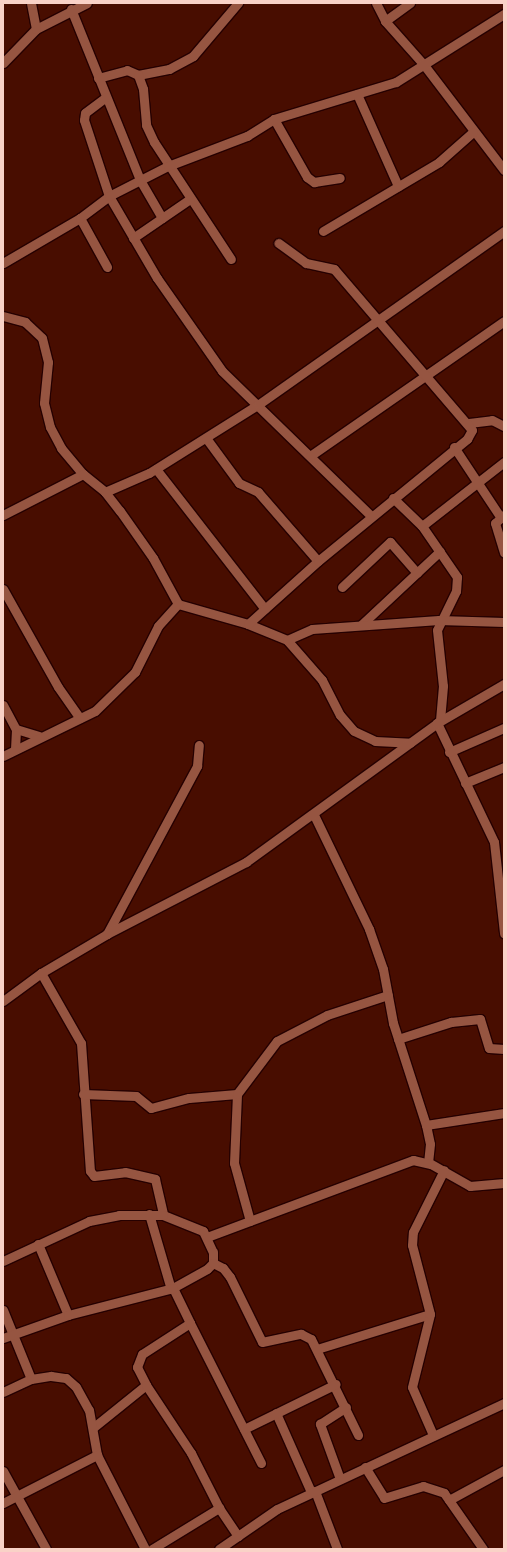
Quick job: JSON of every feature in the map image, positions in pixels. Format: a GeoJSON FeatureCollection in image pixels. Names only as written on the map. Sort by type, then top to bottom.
{"type":"FeatureCollection","features":[{"type":"Feature","properties":{"kind":"street"},"geometry":{"type":"LineString","coordinates":[[31,3],[36,29]]}},
{"type":"Feature","properties":{"kind":"street"},"geometry":{"type":"LineString","coordinates":[[3,63],[36,29],[71,9],[87,3]]}},
{"type":"Feature","properties":{"kind":"street"},"geometry":{"type":"LineString","coordinates":[[98,78],[127,70],[138,75],[169,69],[192,56],[238,3]]}},
{"type":"Feature","properties":{"kind":"street"},"geometry":{"type":"LineString","coordinates":[[376,3],[385,21],[424,64],[473,132],[504,170]]}},
{"type":"Feature","properties":{"kind":"street"},"geometry":{"type":"LineString","coordinates":[[385,21],[410,3]]}},
{"type":"Feature","properties":{"kind":"street"},"geometry":{"type":"LineString","coordinates":[[71,9],[140,180],[162,218]]}},
{"type":"Feature","properties":{"kind":"street"},"geometry":{"type":"LineString","coordinates":[[3,262],[80,218],[109,196],[168,166],[247,136],[274,119],[396,82],[504,14]]}},
{"type":"Feature","properties":{"kind":"street"},"geometry":{"type":"LineString","coordinates":[[138,75],[143,89],[146,125],[168,166],[231,259]]}},
{"type":"Feature","properties":{"kind":"street"},"geometry":{"type":"LineString","coordinates":[[357,94],[398,186]]}},
{"type":"Feature","properties":{"kind":"street"},"geometry":{"type":"LineString","coordinates":[[106,97],[85,113],[84,120],[109,196],[134,238],[208,352],[371,516]]}},
{"type":"Feature","properties":{"kind":"street"},"geometry":{"type":"LineString","coordinates":[[274,119],[307,177],[314,182],[340,178]]}},
{"type":"Feature","properties":{"kind":"street"},"geometry":{"type":"LineString","coordinates":[[323,231],[440,162],[473,132]]}},
{"type":"Feature","properties":{"kind":"street"},"geometry":{"type":"LineString","coordinates":[[134,238],[190,199]]}},
{"type":"Feature","properties":{"kind":"street"},"geometry":{"type":"LineString","coordinates":[[80,218],[107,267]]}},
{"type":"Feature","properties":{"kind":"street"},"geometry":{"type":"LineString","coordinates":[[105,492],[156,468],[259,404],[504,231]]}},
{"type":"Feature","properties":{"kind":"street"},"geometry":{"type":"LineString","coordinates":[[248,624],[371,516],[454,447],[467,439],[472,430],[469,423],[334,269],[306,263],[278,243]]}},
{"type":"Feature","properties":{"kind":"street"},"geometry":{"type":"LineString","coordinates":[[3,316],[25,322],[42,338],[48,362],[44,403],[50,427],[61,448],[83,474],[105,492],[153,558],[178,604],[248,624],[287,640],[322,680],[340,715],[354,731],[375,741],[410,743]]}},
{"type":"Feature","properties":{"kind":"street"},"geometry":{"type":"LineString","coordinates":[[310,456],[504,321]]}},
{"type":"Feature","properties":{"kind":"street"},"geometry":{"type":"LineString","coordinates":[[469,423],[492,420],[504,426]]}},
{"type":"Feature","properties":{"kind":"street"},"geometry":{"type":"LineString","coordinates":[[206,438],[239,483],[258,492],[318,561]]}},
{"type":"Feature","properties":{"kind":"street"},"geometry":{"type":"LineString","coordinates":[[454,447],[476,484],[503,516],[495,523],[496,533],[504,553]]}},
{"type":"Feature","properties":{"kind":"street"},"geometry":{"type":"LineString","coordinates":[[422,526],[504,462]]}},
{"type":"Feature","properties":{"kind":"street"},"geometry":{"type":"LineString","coordinates":[[156,468],[265,608]]}},
{"type":"Feature","properties":{"kind":"street"},"geometry":{"type":"LineString","coordinates":[[3,515],[83,474]]}},
{"type":"Feature","properties":{"kind":"street"},"geometry":{"type":"LineString","coordinates":[[393,498],[422,526],[454,569],[458,583],[439,620],[437,639],[443,686],[439,722],[449,752],[494,842],[501,868],[504,933]]}},
{"type":"Feature","properties":{"kind":"street"},"geometry":{"type":"LineString","coordinates":[[342,587],[390,542],[417,573]]}},
{"type":"Feature","properties":{"kind":"street"},"geometry":{"type":"LineString","coordinates":[[361,625],[440,551]]}},
{"type":"Feature","properties":{"kind":"street"},"geometry":{"type":"LineString","coordinates":[[3,589],[58,687],[80,718]]}},
{"type":"Feature","properties":{"kind":"street"},"geometry":{"type":"LineString","coordinates":[[3,756],[39,736],[95,711],[135,672],[158,626],[178,604]]}},
{"type":"Feature","properties":{"kind":"street"},"geometry":{"type":"LineString","coordinates":[[287,640],[312,629],[439,620],[504,622]]}},
{"type":"Feature","properties":{"kind":"street"},"geometry":{"type":"LineString","coordinates":[[3,1001],[41,973],[107,934],[214,881],[314,815],[439,722],[504,684]]}},
{"type":"Feature","properties":{"kind":"street"},"geometry":{"type":"LineString","coordinates":[[3,705],[16,729],[15,749]]}},
{"type":"Feature","properties":{"kind":"street"},"geometry":{"type":"LineString","coordinates":[[449,752],[504,728]]}},
{"type":"Feature","properties":{"kind":"street"},"geometry":{"type":"LineString","coordinates":[[16,729],[39,736]]}},
{"type":"Feature","properties":{"kind":"street"},"geometry":{"type":"LineString","coordinates":[[107,934],[197,766],[199,745]]}},
{"type":"Feature","properties":{"kind":"street"},"geometry":{"type":"LineString","coordinates":[[465,783],[504,767]]}},
{"type":"Feature","properties":{"kind":"street"},"geometry":{"type":"LineString","coordinates":[[314,815],[369,929],[388,995],[398,1039],[426,1125],[430,1144],[428,1162]]}},
{"type":"Feature","properties":{"kind":"street"},"geometry":{"type":"LineString","coordinates":[[41,973],[81,1043],[91,1173],[100,1177],[125,1172],[152,1177],[158,1185],[163,1215]]}},
{"type":"Feature","properties":{"kind":"street"},"geometry":{"type":"LineString","coordinates":[[250,1221],[234,1163],[236,1094],[277,1041],[327,1015],[388,995]]}},
{"type":"Feature","properties":{"kind":"street"},"geometry":{"type":"LineString","coordinates":[[398,1039],[451,1022],[480,1019],[489,1048],[504,1049]]}},
{"type":"Feature","properties":{"kind":"street"},"geometry":{"type":"LineString","coordinates":[[84,1094],[136,1096],[151,1108],[189,1098],[236,1094]]}},
{"type":"Feature","properties":{"kind":"street"},"geometry":{"type":"LineString","coordinates":[[426,1125],[504,1113]]}},
{"type":"Feature","properties":{"kind":"street"},"geometry":{"type":"LineString","coordinates":[[207,1237],[405,1162],[421,1159],[444,1170],[459,1182],[470,1186],[504,1183]]}},
{"type":"Feature","properties":{"kind":"street"},"geometry":{"type":"LineString","coordinates":[[434,1435],[412,1387],[430,1314],[412,1245],[413,1232],[444,1170]]}},
{"type":"Feature","properties":{"kind":"street"},"geometry":{"type":"LineString","coordinates":[[149,1214],[172,1288],[261,1463]]}},
{"type":"Feature","properties":{"kind":"street"},"geometry":{"type":"LineString","coordinates":[[3,1261],[38,1244],[99,1218],[149,1214],[163,1215],[194,1225],[207,1237],[213,1263]]}},
{"type":"Feature","properties":{"kind":"street"},"geometry":{"type":"LineString","coordinates":[[38,1244],[68,1315]]}},
{"type":"Feature","properties":{"kind":"street"},"geometry":{"type":"LineString","coordinates":[[3,1338],[68,1315],[172,1288],[194,1279],[213,1263]]}},
{"type":"Feature","properties":{"kind":"street"},"geometry":{"type":"LineString","coordinates":[[213,1263],[223,1268],[230,1277],[262,1342],[306,1334],[317,1349],[336,1384],[358,1435]]}},
{"type":"Feature","properties":{"kind":"street"},"geometry":{"type":"LineString","coordinates":[[3,1310],[31,1379]]}},
{"type":"Feature","properties":{"kind":"street"},"geometry":{"type":"LineString","coordinates":[[317,1349],[430,1314]]}},
{"type":"Feature","properties":{"kind":"street"},"geometry":{"type":"LineString","coordinates":[[190,1323],[142,1354],[137,1367],[146,1385],[191,1453],[219,1508],[238,1536]]}},
{"type":"Feature","properties":{"kind":"street"},"geometry":{"type":"LineString","coordinates":[[3,1392],[31,1379],[66,1378],[83,1397],[94,1427],[97,1455],[145,1549]]}},
{"type":"Feature","properties":{"kind":"street"},"geometry":{"type":"LineString","coordinates":[[244,1429],[336,1384]]}},
{"type":"Feature","properties":{"kind":"street"},"geometry":{"type":"LineString","coordinates":[[94,1427],[146,1385]]}},
{"type":"Feature","properties":{"kind":"street"},"geometry":{"type":"LineString","coordinates":[[219,1549],[277,1509],[365,1466],[504,1403]]}},
{"type":"Feature","properties":{"kind":"street"},"geometry":{"type":"LineString","coordinates":[[340,1479],[320,1424],[346,1407]]}},
{"type":"Feature","properties":{"kind":"street"},"geometry":{"type":"LineString","coordinates":[[276,1413],[313,1492],[337,1549]]}},
{"type":"Feature","properties":{"kind":"street"},"geometry":{"type":"LineString","coordinates":[[3,1503],[97,1455]]}},
{"type":"Feature","properties":{"kind":"street"},"geometry":{"type":"LineString","coordinates":[[365,1466],[384,1498],[424,1486],[438,1489],[449,1500],[483,1549]]}},
{"type":"Feature","properties":{"kind":"street"},"geometry":{"type":"LineString","coordinates":[[449,1500],[504,1470]]}},
{"type":"Feature","properties":{"kind":"street"},"geometry":{"type":"LineString","coordinates":[[3,1471],[46,1549]]}},
{"type":"Feature","properties":{"kind":"street"},"geometry":{"type":"LineString","coordinates":[[152,1549],[219,1508]]}}]}
